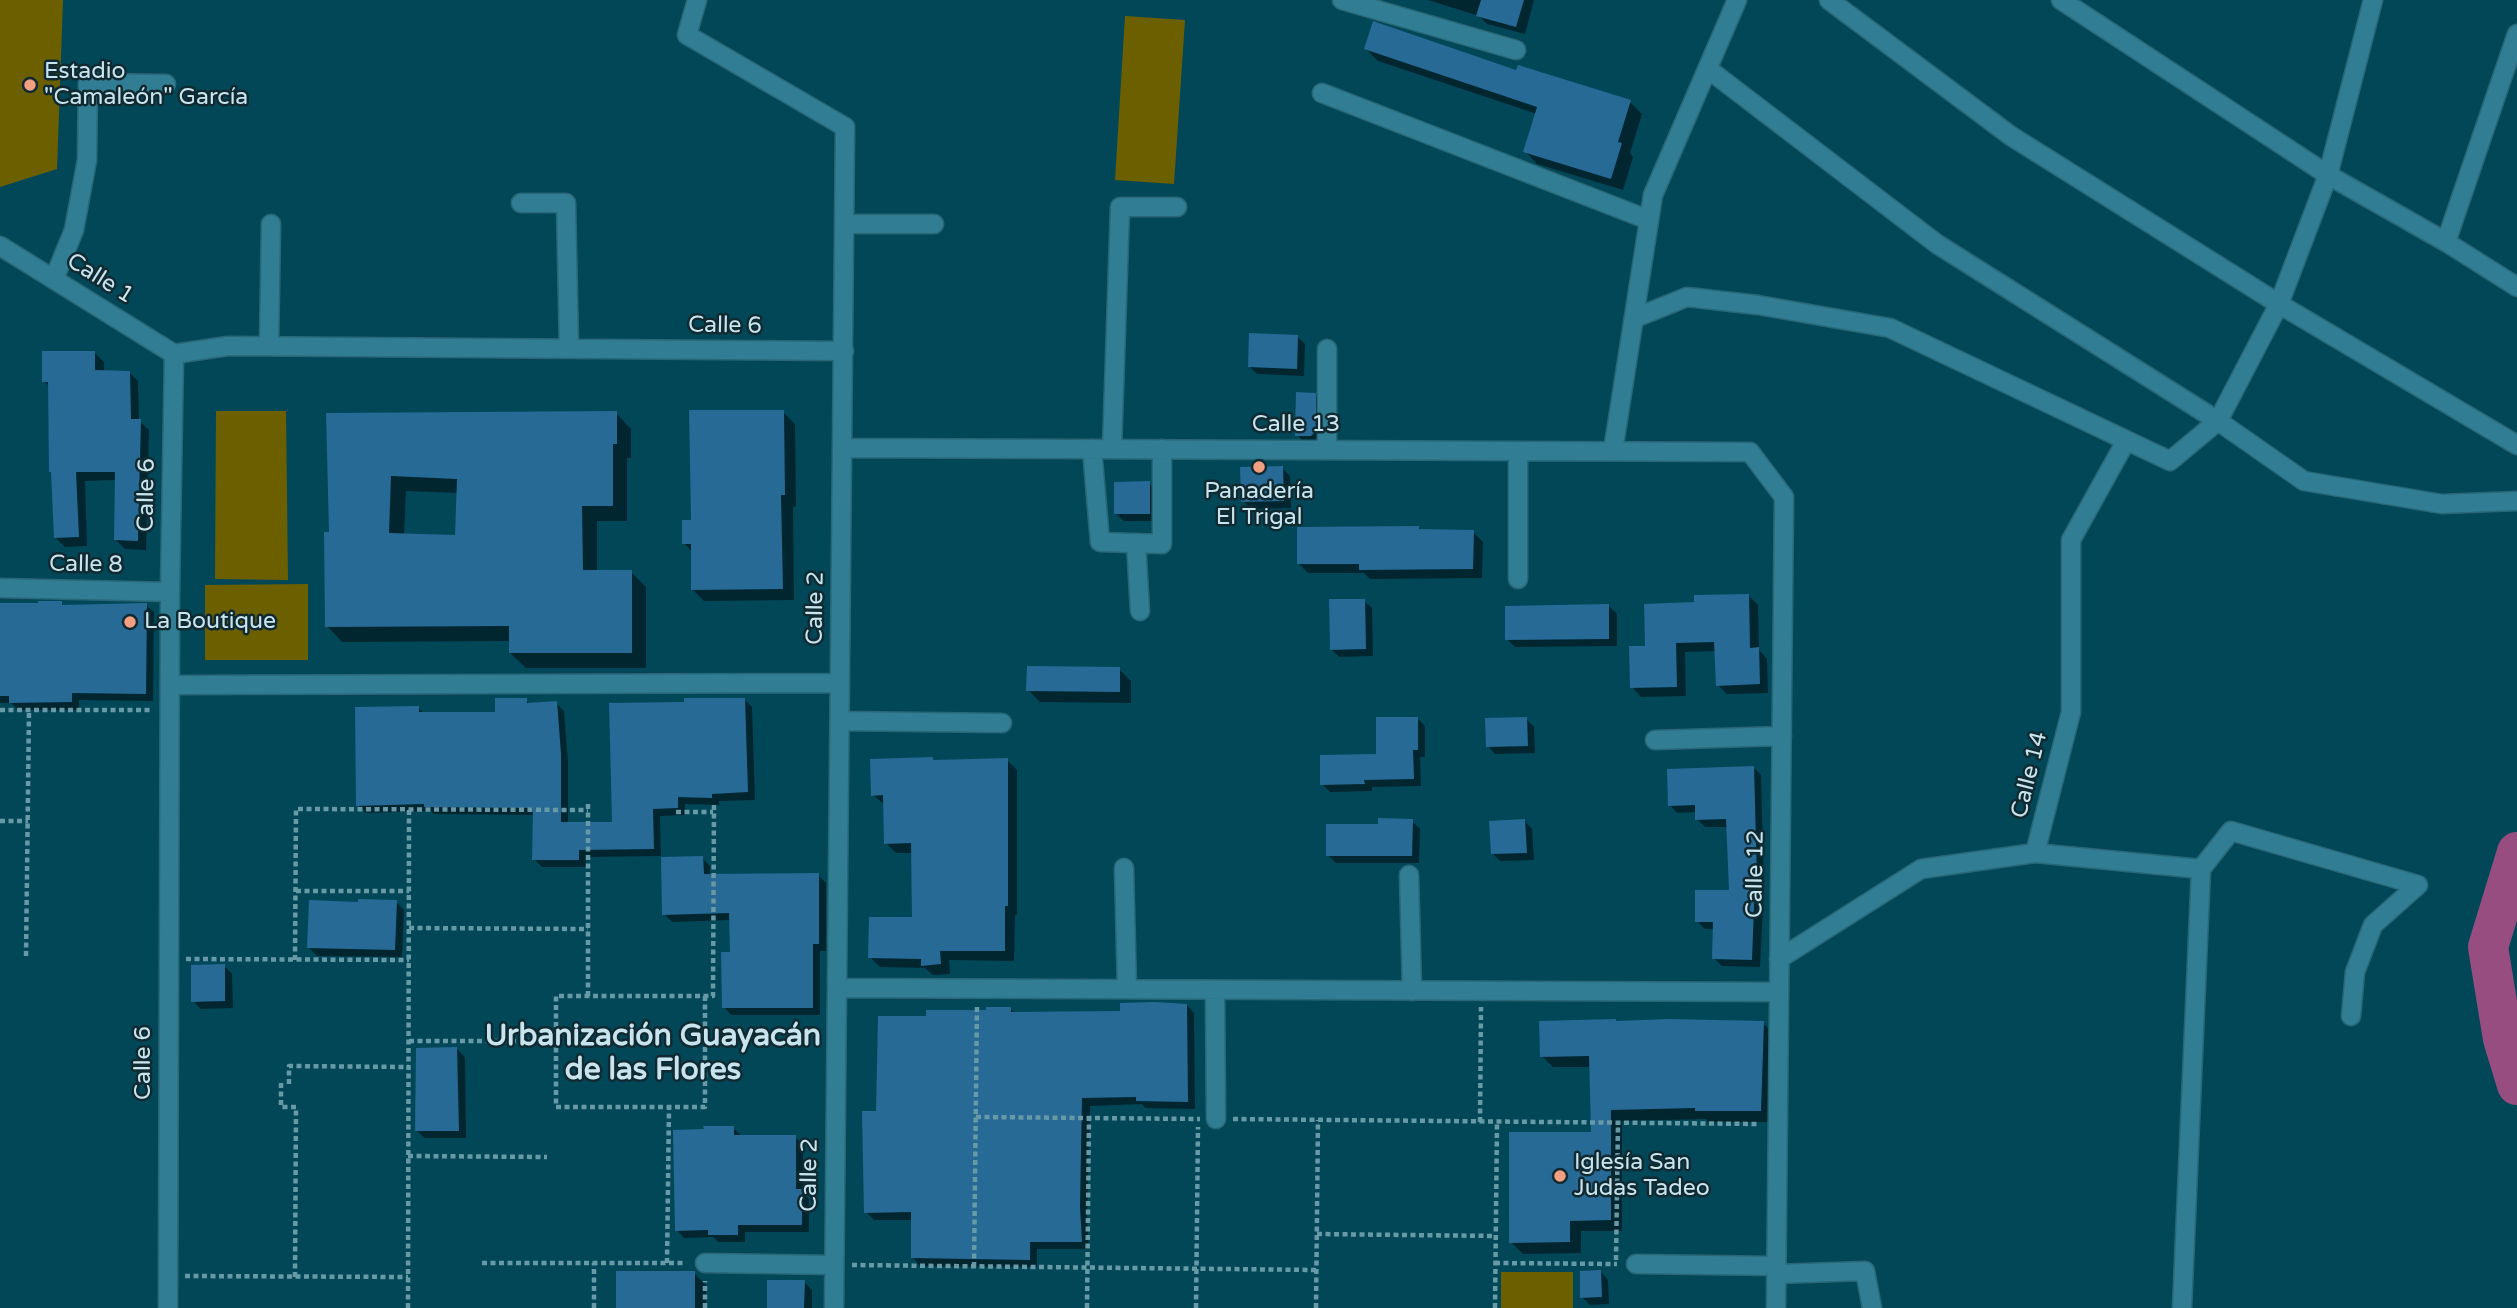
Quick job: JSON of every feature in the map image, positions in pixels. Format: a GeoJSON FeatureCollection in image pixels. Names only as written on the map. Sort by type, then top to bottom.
{"type":"FeatureCollection","features":[{"type":"Feature","properties":{"kind":"street","name":"Calle 2"},"geometry":{"type":"LineString","coordinates":[[697,0],[687,34],[845,127],[834,1308]]}},
{"type":"Feature","properties":{"kind":"street"},"geometry":{"type":"LineString","coordinates":[[1342,0],[1516,50]]}},
{"type":"Feature","properties":{"kind":"street"},"geometry":{"type":"LineString","coordinates":[[1613,451],[1653,195],[1737,0]]}},
{"type":"Feature","properties":{"kind":"street"},"geometry":{"type":"LineString","coordinates":[[1829,0],[2011,136],[2279,304],[2517,445]]}},
{"type":"Feature","properties":{"kind":"street"},"geometry":{"type":"LineString","coordinates":[[2061,0],[2328,175],[2446,242],[2517,287]]}},
{"type":"Feature","properties":{"kind":"street"},"geometry":{"type":"LineString","coordinates":[[1635,318],[1687,297],[1758,305],[1890,328],[2170,461],[2218,421],[2279,304],[2328,175],[2373,0]]}},
{"type":"Feature","properties":{"kind":"street"},"geometry":{"type":"LineString","coordinates":[[2446,242],[2517,34]]}},
{"type":"Feature","properties":{"kind":"street"},"geometry":{"type":"LineString","coordinates":[[1708,69],[1937,244],[2218,421],[2304,481],[2442,504],[2517,501]]}},
{"type":"Feature","properties":{"kind":"street"},"geometry":{"type":"LineString","coordinates":[[54,279],[74,230],[87,160],[88,83],[166,84]]}},
{"type":"Feature","properties":{"kind":"street"},"geometry":{"type":"LineString","coordinates":[[1322,93],[1649,220]]}},
{"type":"Feature","properties":{"kind":"street"},"geometry":{"type":"LineString","coordinates":[[521,202],[566,202],[569,348]]}},
{"type":"Feature","properties":{"kind":"street"},"geometry":{"type":"LineString","coordinates":[[1112,449],[1120,207],[1177,207]]}},
{"type":"Feature","properties":{"kind":"street"},"geometry":{"type":"LineString","coordinates":[[269,346],[271,224]]}},
{"type":"Feature","properties":{"kind":"street"},"geometry":{"type":"LineString","coordinates":[[845,224],[934,224]]}},
{"type":"Feature","properties":{"kind":"street","name":"Calle 1"},"geometry":{"type":"LineString","coordinates":[[0,246],[174,354]]}},
{"type":"Feature","properties":{"kind":"street","name":"Calle 6"},"geometry":{"type":"LineString","coordinates":[[168,1308],[170,592],[174,354],[228,346],[844,351]]}},
{"type":"Feature","properties":{"kind":"street"},"geometry":{"type":"LineString","coordinates":[[1327,349],[1327,450]]}},
{"type":"Feature","properties":{"kind":"street","name":"Calle 14"},"geometry":{"type":"LineString","coordinates":[[1779,959],[1921,869],[2035,853],[2071,712],[2071,540],[2126,441]]}},
{"type":"Feature","properties":{"kind":"street","name":"Calle 13"},"geometry":{"type":"LineString","coordinates":[[842,448],[1750,452]]}},
{"type":"Feature","properties":{"kind":"street"},"geometry":{"type":"LineString","coordinates":[[1092,449],[1100,542],[1162,544],[1162,449]]}},
{"type":"Feature","properties":{"kind":"street"},"geometry":{"type":"LineString","coordinates":[[1518,451],[1518,579]]}},
{"type":"Feature","properties":{"kind":"street","name":"Calle 12"},"geometry":{"type":"LineString","coordinates":[[1750,452],[1784,497],[1776,1308]]}},
{"type":"Feature","properties":{"kind":"street"},"geometry":{"type":"LineString","coordinates":[[1136,543],[1140,611]]}},
{"type":"Feature","properties":{"kind":"street","name":"Calle 8"},"geometry":{"type":"LineString","coordinates":[[0,588],[170,592]]}},
{"type":"Feature","properties":{"kind":"street"},"geometry":{"type":"LineString","coordinates":[[170,685],[840,684]]}},
{"type":"Feature","properties":{"kind":"street"},"geometry":{"type":"LineString","coordinates":[[839,721],[1002,723]]}},
{"type":"Feature","properties":{"kind":"street"},"geometry":{"type":"LineString","coordinates":[[1655,740],[1782,736]]}},
{"type":"Feature","properties":{"kind":"street"},"geometry":{"type":"LineString","coordinates":[[2182,1308],[2201,869],[2231,831],[2418,885],[2373,925],[2355,972],[2351,1016]]}},
{"type":"Feature","properties":{"kind":"street"},"geometry":{"type":"LineString","coordinates":[[2035,853],[2201,869]]}},
{"type":"Feature","properties":{"kind":"street"},"geometry":{"type":"LineString","coordinates":[[1124,868],[1127,989]]}},
{"type":"Feature","properties":{"kind":"street"},"geometry":{"type":"LineString","coordinates":[[1409,874],[1412,991]]}},
{"type":"Feature","properties":{"kind":"street"},"geometry":{"type":"LineString","coordinates":[[837,988],[1779,992]]}},
{"type":"Feature","properties":{"kind":"street"},"geometry":{"type":"LineString","coordinates":[[1207,1119],[1215,990]]}},
{"type":"Feature","properties":{"kind":"street"},"geometry":{"type":"LineString","coordinates":[[705,1263],[834,1265]]}},
{"type":"Feature","properties":{"kind":"street"},"geometry":{"type":"LineString","coordinates":[[1636,1264],[1865,1271],[1872,1308]]}},
{"type":"Feature","properties":{"kind":"path"},"geometry":{"type":"LineString","coordinates":[[0,710],[170,710]]}},
{"type":"Feature","properties":{"kind":"path"},"geometry":{"type":"LineString","coordinates":[[26,956],[29,710]]}},
{"type":"Feature","properties":{"kind":"path"},"geometry":{"type":"LineString","coordinates":[[588,804],[588,996]]}},
{"type":"Feature","properties":{"kind":"path"},"geometry":{"type":"LineString","coordinates":[[705,996],[705,1107],[556,1107],[556,996],[705,996],[713,996],[714,804]]}},
{"type":"Feature","properties":{"kind":"path"},"geometry":{"type":"LineString","coordinates":[[295,960],[296,810],[588,810]]}},
{"type":"Feature","properties":{"kind":"path"},"geometry":{"type":"LineString","coordinates":[[408,1308],[409,810]]}},
{"type":"Feature","properties":{"kind":"path"},"geometry":{"type":"LineString","coordinates":[[676,812],[713,812]]}},
{"type":"Feature","properties":{"kind":"path"},"geometry":{"type":"LineString","coordinates":[[0,821],[28,821]]}},
{"type":"Feature","properties":{"kind":"path"},"geometry":{"type":"LineString","coordinates":[[296,891],[409,891]]}},
{"type":"Feature","properties":{"kind":"path"},"geometry":{"type":"LineString","coordinates":[[409,928],[588,929]]}},
{"type":"Feature","properties":{"kind":"path"},"geometry":{"type":"LineString","coordinates":[[169,959],[409,960]]}},
{"type":"Feature","properties":{"kind":"path"},"geometry":{"type":"LineString","coordinates":[[974,1267],[977,989]]}},
{"type":"Feature","properties":{"kind":"path"},"geometry":{"type":"LineString","coordinates":[[1480,1122],[1481,991]]}},
{"type":"Feature","properties":{"kind":"path"},"geometry":{"type":"LineString","coordinates":[[409,1041],[556,1041]]}},
{"type":"Feature","properties":{"kind":"path"},"geometry":{"type":"LineString","coordinates":[[289,1084],[289,1066],[409,1067]]}},
{"type":"Feature","properties":{"kind":"path"},"geometry":{"type":"LineString","coordinates":[[281,1083],[281,1107],[296,1107],[295,1277]]}},
{"type":"Feature","properties":{"kind":"path"},"geometry":{"type":"LineString","coordinates":[[667,1263],[668,1107]]}},
{"type":"Feature","properties":{"kind":"path"},"geometry":{"type":"LineString","coordinates":[[976,1116],[1778,1125]]}},
{"type":"Feature","properties":{"kind":"path"},"geometry":{"type":"LineString","coordinates":[[1087,1308],[1089,1118]]}},
{"type":"Feature","properties":{"kind":"path"},"geometry":{"type":"LineString","coordinates":[[1196,1308],[1196,1269],[1207,1119]]}},
{"type":"Feature","properties":{"kind":"path"},"geometry":{"type":"LineString","coordinates":[[1316,1308],[1318,1120]]}},
{"type":"Feature","properties":{"kind":"path"},"geometry":{"type":"LineString","coordinates":[[1495,1308],[1497,1122]]}},
{"type":"Feature","properties":{"kind":"path"},"geometry":{"type":"LineString","coordinates":[[1616,1264],[1618,1123]]}},
{"type":"Feature","properties":{"kind":"path"},"geometry":{"type":"LineString","coordinates":[[408,1156],[547,1157]]}},
{"type":"Feature","properties":{"kind":"path"},"geometry":{"type":"LineString","coordinates":[[1317,1234],[1496,1236]]}},
{"type":"Feature","properties":{"kind":"path"},"geometry":{"type":"LineString","coordinates":[[482,1263],[705,1263],[705,1308]]}},
{"type":"Feature","properties":{"kind":"path"},"geometry":{"type":"LineString","coordinates":[[594,1263],[594,1308]]}},
{"type":"Feature","properties":{"kind":"path"},"geometry":{"type":"LineString","coordinates":[[1496,1263],[1636,1264]]}},
{"type":"Feature","properties":{"kind":"path"},"geometry":{"type":"LineString","coordinates":[[834,1265],[1317,1270]]}},
{"type":"Feature","properties":{"kind":"path"},"geometry":{"type":"LineString","coordinates":[[168,1276],[408,1277]]}},
{"type":"Feature","properties":{"kind":"shaded area","name":"Estadio \"Camaleón\" García"},"geometry":{"type":"Polygon","coordinates":[[[0,0],[63,0],[57,169],[0,187],[0,0]]]}},
{"type":"Feature","properties":{"kind":"shaded area"},"geometry":{"type":"Polygon","coordinates":[[[1125,16],[1185,20],[1174,184],[1115,180],[1125,16]]]}},
{"type":"Feature","properties":{"kind":"shaded area"},"geometry":{"type":"Polygon","coordinates":[[[216,411],[286,411],[288,580],[215,579],[216,411]]]}},
{"type":"Feature","properties":{"kind":"shaded area"},"geometry":{"type":"Polygon","coordinates":[[[308,584],[308,660],[205,660],[205,585],[308,584]]]}},
{"type":"Feature","properties":{"kind":"shaded area"},"geometry":{"type":"Polygon","coordinates":[[[1501,1272],[1573,1272],[1573,1308],[1501,1308],[1501,1272]]]}},
{"type":"Feature","properties":{"kind":"building"},"geometry":{"type":"Polygon","coordinates":[[[1481,0],[1524,0],[1516,27],[1476,16],[1481,0]]]}},
{"type":"Feature","properties":{"kind":"building"},"geometry":{"type":"Polygon","coordinates":[[[1373,21],[1516,70],[1518,65],[1631,100],[1618,142],[1622,143],[1611,179],[1523,152],[1537,107],[1364,49],[1373,21]]]}},
{"type":"Feature","properties":{"kind":"building"},"geometry":{"type":"Polygon","coordinates":[[[1249,333],[1298,335],[1297,369],[1248,367],[1249,333]]]}},
{"type":"Feature","properties":{"kind":"building"},"geometry":{"type":"Polygon","coordinates":[[[42,351],[95,351],[95,370],[130,371],[131,419],[141,419],[138,541],[114,540],[115,472],[76,472],[79,537],[54,538],[49,472],[48,382],[42,382],[42,351]]]}},
{"type":"Feature","properties":{"kind":"building"},"geometry":{"type":"Polygon","coordinates":[[[1296,392],[1316,393],[1316,431],[1311,436],[1295,436],[1296,392]]]}},
{"type":"Feature","properties":{"kind":"building"},"geometry":{"type":"Polygon","coordinates":[[[689,410],[784,410],[785,495],[781,495],[783,589],[691,590],[691,544],[682,544],[682,520],[691,520],[689,410]]]}},
{"type":"Feature","properties":{"kind":"building"},"geometry":{"type":"Polygon","coordinates":[[[617,411],[617,444],[613,444],[613,506],[582,506],[583,570],[632,570],[632,653],[509,653],[509,626],[325,627],[324,532],[329,532],[326,413],[617,411]],[[391,476],[389,533],[455,535],[457,479],[391,476]]]}},
{"type":"Feature","properties":{"kind":"building"},"geometry":{"type":"Polygon","coordinates":[[[1283,466],[1284,501],[1241,502],[1240,467],[1283,466]]]}},
{"type":"Feature","properties":{"kind":"building"},"geometry":{"type":"Polygon","coordinates":[[[1150,481],[1150,514],[1114,514],[1114,482],[1150,481]]]}},
{"type":"Feature","properties":{"kind":"building"},"geometry":{"type":"Polygon","coordinates":[[[1419,526],[1419,529],[1474,530],[1473,569],[1359,570],[1359,564],[1297,564],[1297,527],[1419,526]]]}},
{"type":"Feature","properties":{"kind":"building"},"geometry":{"type":"Polygon","coordinates":[[[1749,594],[1750,648],[1759,647],[1760,684],[1716,686],[1714,642],[1676,643],[1677,687],[1630,688],[1629,646],[1645,646],[1644,604],[1694,602],[1694,595],[1749,594]]]}},
{"type":"Feature","properties":{"kind":"building"},"geometry":{"type":"Polygon","coordinates":[[[1329,599],[1365,599],[1366,649],[1330,650],[1329,599]]]}},
{"type":"Feature","properties":{"kind":"building"},"geometry":{"type":"Polygon","coordinates":[[[62,601],[62,605],[147,603],[146,694],[72,693],[72,702],[9,703],[9,696],[0,696],[0,603],[62,601]]]}},
{"type":"Feature","properties":{"kind":"building"},"geometry":{"type":"Polygon","coordinates":[[[1609,604],[1609,639],[1505,640],[1505,606],[1609,604]]]}},
{"type":"Feature","properties":{"kind":"building"},"geometry":{"type":"Polygon","coordinates":[[[1027,666],[1120,667],[1120,692],[1026,691],[1027,666]]]}},
{"type":"Feature","properties":{"kind":"building"},"geometry":{"type":"Polygon","coordinates":[[[495,698],[527,698],[527,703],[557,701],[561,754],[561,822],[612,822],[609,703],[684,702],[684,698],[745,698],[748,792],[712,794],[712,798],[678,797],[678,808],[653,809],[654,849],[579,850],[579,860],[532,860],[533,808],[424,807],[424,804],[356,806],[355,707],[419,706],[419,712],[495,712],[495,698]]]}},
{"type":"Feature","properties":{"kind":"building"},"geometry":{"type":"Polygon","coordinates":[[[1376,717],[1418,717],[1418,750],[1413,750],[1414,779],[1364,780],[1365,784],[1320,785],[1320,755],[1376,754],[1376,717]]]}},
{"type":"Feature","properties":{"kind":"building"},"geometry":{"type":"Polygon","coordinates":[[[1527,717],[1528,746],[1486,747],[1485,718],[1527,717]]]}},
{"type":"Feature","properties":{"kind":"building"},"geometry":{"type":"Polygon","coordinates":[[[933,757],[933,760],[1008,758],[1008,906],[1005,906],[1005,951],[940,951],[941,964],[921,966],[921,959],[868,958],[869,917],[912,917],[911,843],[884,844],[883,795],[871,796],[870,759],[933,757]]]}},
{"type":"Feature","properties":{"kind":"building"},"geometry":{"type":"Polygon","coordinates":[[[1754,766],[1757,881],[1752,960],[1712,959],[1713,922],[1695,922],[1695,890],[1729,890],[1726,819],[1695,820],[1695,805],[1668,806],[1667,769],[1754,766]]]}},
{"type":"Feature","properties":{"kind":"building"},"geometry":{"type":"Polygon","coordinates":[[[1378,818],[1413,819],[1412,856],[1326,856],[1326,824],[1378,824],[1378,818]]]}},
{"type":"Feature","properties":{"kind":"building"},"geometry":{"type":"Polygon","coordinates":[[[1525,819],[1527,853],[1491,854],[1489,821],[1525,819]]]}},
{"type":"Feature","properties":{"kind":"building"},"geometry":{"type":"Polygon","coordinates":[[[703,856],[704,874],[819,873],[819,944],[813,944],[813,1008],[722,1008],[721,952],[730,952],[729,913],[662,915],[661,857],[703,856]]]}},
{"type":"Feature","properties":{"kind":"building"},"geometry":{"type":"Polygon","coordinates":[[[358,899],[397,900],[395,950],[307,948],[309,900],[358,902],[358,899]]]}},
{"type":"Feature","properties":{"kind":"building"},"geometry":{"type":"Polygon","coordinates":[[[225,964],[225,1001],[191,1002],[191,965],[225,964]]]}},
{"type":"Feature","properties":{"kind":"building"},"geometry":{"type":"Polygon","coordinates":[[[1120,1003],[1187,1004],[1188,1102],[1136,1101],[1136,1097],[1082,1098],[1082,1242],[1030,1242],[1030,1260],[911,1258],[911,1212],[864,1213],[862,1111],[876,1111],[878,1016],[926,1016],[926,1010],[986,1010],[986,1007],[1011,1007],[1011,1012],[1120,1011],[1120,1003]]]}},
{"type":"Feature","properties":{"kind":"building"},"geometry":{"type":"Polygon","coordinates":[[[1539,1021],[1764,1021],[1761,1111],[1695,1111],[1695,1108],[1611,1110],[1611,1220],[1570,1221],[1570,1242],[1509,1243],[1509,1132],[1591,1132],[1589,1056],[1540,1057],[1539,1021]]]}},
{"type":"Feature","properties":{"kind":"building"},"geometry":{"type":"Polygon","coordinates":[[[457,1047],[459,1131],[415,1131],[416,1048],[457,1047]]]}},
{"type":"Feature","properties":{"kind":"building"},"geometry":{"type":"Polygon","coordinates":[[[703,1126],[734,1126],[734,1135],[796,1135],[796,1189],[802,1189],[802,1225],[738,1225],[738,1235],[708,1235],[708,1230],[675,1231],[673,1130],[704,1129],[703,1126]]]}},
{"type":"Feature","properties":{"kind":"building"},"geometry":{"type":"Polygon","coordinates":[[[1601,1270],[1602,1297],[1580,1298],[1580,1271],[1601,1270]]]}},
{"type":"Feature","properties":{"kind":"building"},"geometry":{"type":"Polygon","coordinates":[[[616,1271],[695,1271],[695,1308],[616,1308],[616,1271]]]}},
{"type":"Feature","properties":{"kind":"building"},"geometry":{"type":"Polygon","coordinates":[[[767,1280],[805,1280],[804,1308],[767,1308],[767,1280]]]}},
{"type":"Feature","properties":{"kind":"waterway"},"geometry":{"type":"LineString","coordinates":[[2517,852],[2488,947],[2503,1039],[2517,1085]]}},
{"type":"Feature","properties":{"kind":"place","name":"Estadio \"Camaleón\" García"},"geometry":{"type":"Point","coordinates":[30,85]}},
{"type":"Feature","properties":{"kind":"place","name":"Panadería El Trigal"},"geometry":{"type":"Point","coordinates":[1259,467]}},
{"type":"Feature","properties":{"kind":"place","name":"La Boutique"},"geometry":{"type":"Point","coordinates":[130,622]}},
{"type":"Feature","properties":{"kind":"place","name":"Iglesía San Judas Tadeo"},"geometry":{"type":"Point","coordinates":[1560,1176]}},
{"type":"Feature","properties":{"kind":"district","name":"Urbanización Guayacán de las Flores"},"geometry":{"type":"Point","coordinates":[653,1054]}}]}
